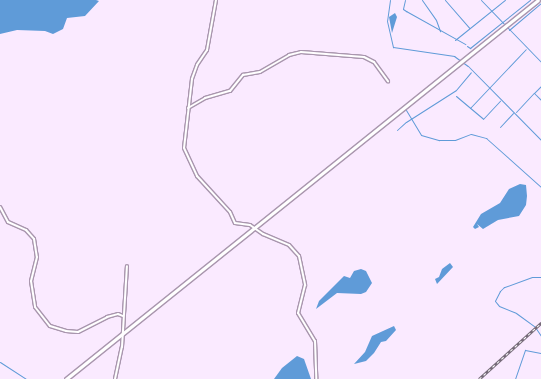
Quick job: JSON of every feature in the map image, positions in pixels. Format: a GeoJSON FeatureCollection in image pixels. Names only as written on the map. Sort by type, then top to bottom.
{"type":"FeatureCollection","features":[{"type":"Feature","properties":{"kind":"main road"},"geometry":{"type":"LineString","coordinates":[[66,379],[538,0]]}},
{"type":"Feature","properties":{"kind":"street"},"geometry":{"type":"LineString","coordinates":[[216,0],[208,46],[192,79],[183,145],[190,165],[230,212],[235,223],[254,227],[263,234],[289,245],[301,262],[305,276],[305,294],[298,313],[315,341],[316,379]]}},
{"type":"Feature","properties":{"kind":"street"},"geometry":{"type":"LineString","coordinates":[[188,108],[205,98],[230,91],[243,75],[260,72],[289,55],[301,52],[364,57],[374,62],[388,80]]}},
{"type":"Feature","properties":{"kind":"street"},"geometry":{"type":"LineString","coordinates":[[0,208],[8,222],[26,230],[34,239],[37,257],[30,282],[35,307],[50,326],[66,331],[78,332],[107,317],[118,314],[123,316]]}},
{"type":"Feature","properties":{"kind":"street"},"geometry":{"type":"LineString","coordinates":[[115,379],[123,334],[127,266]]}},
{"type":"Feature","properties":{"kind":"water"},"geometry":{"type":"Polygon","coordinates":[[[0,0],[99,1],[85,16],[67,18],[63,29],[53,34],[45,31],[17,30],[0,34],[0,0]]]}},
{"type":"Feature","properties":{"kind":"water"},"geometry":{"type":"Polygon","coordinates":[[[395,13],[397,17],[392,33],[389,17],[395,13]]]}},
{"type":"Feature","properties":{"kind":"water"},"geometry":{"type":"Polygon","coordinates":[[[520,184],[526,185],[527,196],[526,205],[519,216],[498,220],[483,229],[477,224],[479,227],[475,229],[473,227],[481,214],[500,203],[509,189],[520,184]]]}},
{"type":"Feature","properties":{"kind":"water"},"geometry":{"type":"Polygon","coordinates":[[[450,263],[453,267],[437,284],[435,279],[439,277],[442,269],[450,263]]]}},
{"type":"Feature","properties":{"kind":"water"},"geometry":{"type":"Polygon","coordinates":[[[361,269],[366,271],[372,283],[366,292],[361,294],[337,293],[316,309],[319,301],[344,276],[350,278],[354,271],[361,269]]]}},
{"type":"Feature","properties":{"kind":"water"},"geometry":{"type":"Polygon","coordinates":[[[394,326],[396,330],[386,341],[381,342],[374,353],[366,361],[354,364],[365,352],[372,336],[394,326]]]}},
{"type":"Feature","properties":{"kind":"water"},"geometry":{"type":"Polygon","coordinates":[[[297,356],[304,359],[311,379],[274,379],[282,368],[297,356]]]}},
{"type":"Feature","properties":{"kind":"waterway"},"geometry":{"type":"LineString","coordinates":[[390,0],[387,21],[393,47],[454,56],[468,66],[541,140]]}},
{"type":"Feature","properties":{"kind":"waterway"},"geometry":{"type":"LineString","coordinates":[[405,0],[403,9],[465,44]]}},
{"type":"Feature","properties":{"kind":"waterway"},"geometry":{"type":"LineString","coordinates":[[422,0],[436,20],[440,31]]}},
{"type":"Feature","properties":{"kind":"waterway"},"geometry":{"type":"LineString","coordinates":[[445,0],[469,28]]}},
{"type":"Feature","properties":{"kind":"waterway"},"geometry":{"type":"LineString","coordinates":[[481,0],[541,62]]}},
{"type":"Feature","properties":{"kind":"waterway"},"geometry":{"type":"LineString","coordinates":[[455,40],[505,0]]}},
{"type":"Feature","properties":{"kind":"waterway"},"geometry":{"type":"LineString","coordinates":[[467,46],[470,48],[530,0]]}},
{"type":"Feature","properties":{"kind":"waterway"},"geometry":{"type":"LineString","coordinates":[[509,30],[541,3]]}},
{"type":"Feature","properties":{"kind":"waterway"},"geometry":{"type":"LineString","coordinates":[[470,108],[526,49]]}},
{"type":"Feature","properties":{"kind":"waterway"},"geometry":{"type":"LineString","coordinates":[[397,130],[406,122],[456,90],[471,72]]}},
{"type":"Feature","properties":{"kind":"waterway"},"geometry":{"type":"LineString","coordinates":[[541,86],[534,93],[541,100]]}},
{"type":"Feature","properties":{"kind":"waterway"},"geometry":{"type":"LineString","coordinates":[[516,112],[534,93]]}},
{"type":"Feature","properties":{"kind":"waterway"},"geometry":{"type":"LineString","coordinates":[[456,96],[483,119],[500,101]]}},
{"type":"Feature","properties":{"kind":"waterway"},"geometry":{"type":"LineString","coordinates":[[406,110],[421,135],[439,140],[455,140],[471,134],[486,138],[541,187]]}},
{"type":"Feature","properties":{"kind":"waterway"},"geometry":{"type":"LineString","coordinates":[[500,127],[513,113]]}},
{"type":"Feature","properties":{"kind":"waterway"},"geometry":{"type":"LineString","coordinates":[[541,277],[532,277],[504,287],[500,291],[495,301],[499,306],[516,313],[535,327],[541,336]]}},
{"type":"Feature","properties":{"kind":"waterway"},"geometry":{"type":"LineString","coordinates":[[515,379],[525,350],[541,353]]}},
{"type":"Feature","properties":{"kind":"waterway"},"geometry":{"type":"LineString","coordinates":[[0,362],[26,379]]}},
{"type":"Feature","properties":{"kind":"railway"},"geometry":{"type":"LineString","coordinates":[[479,379],[541,323]]}}]}
